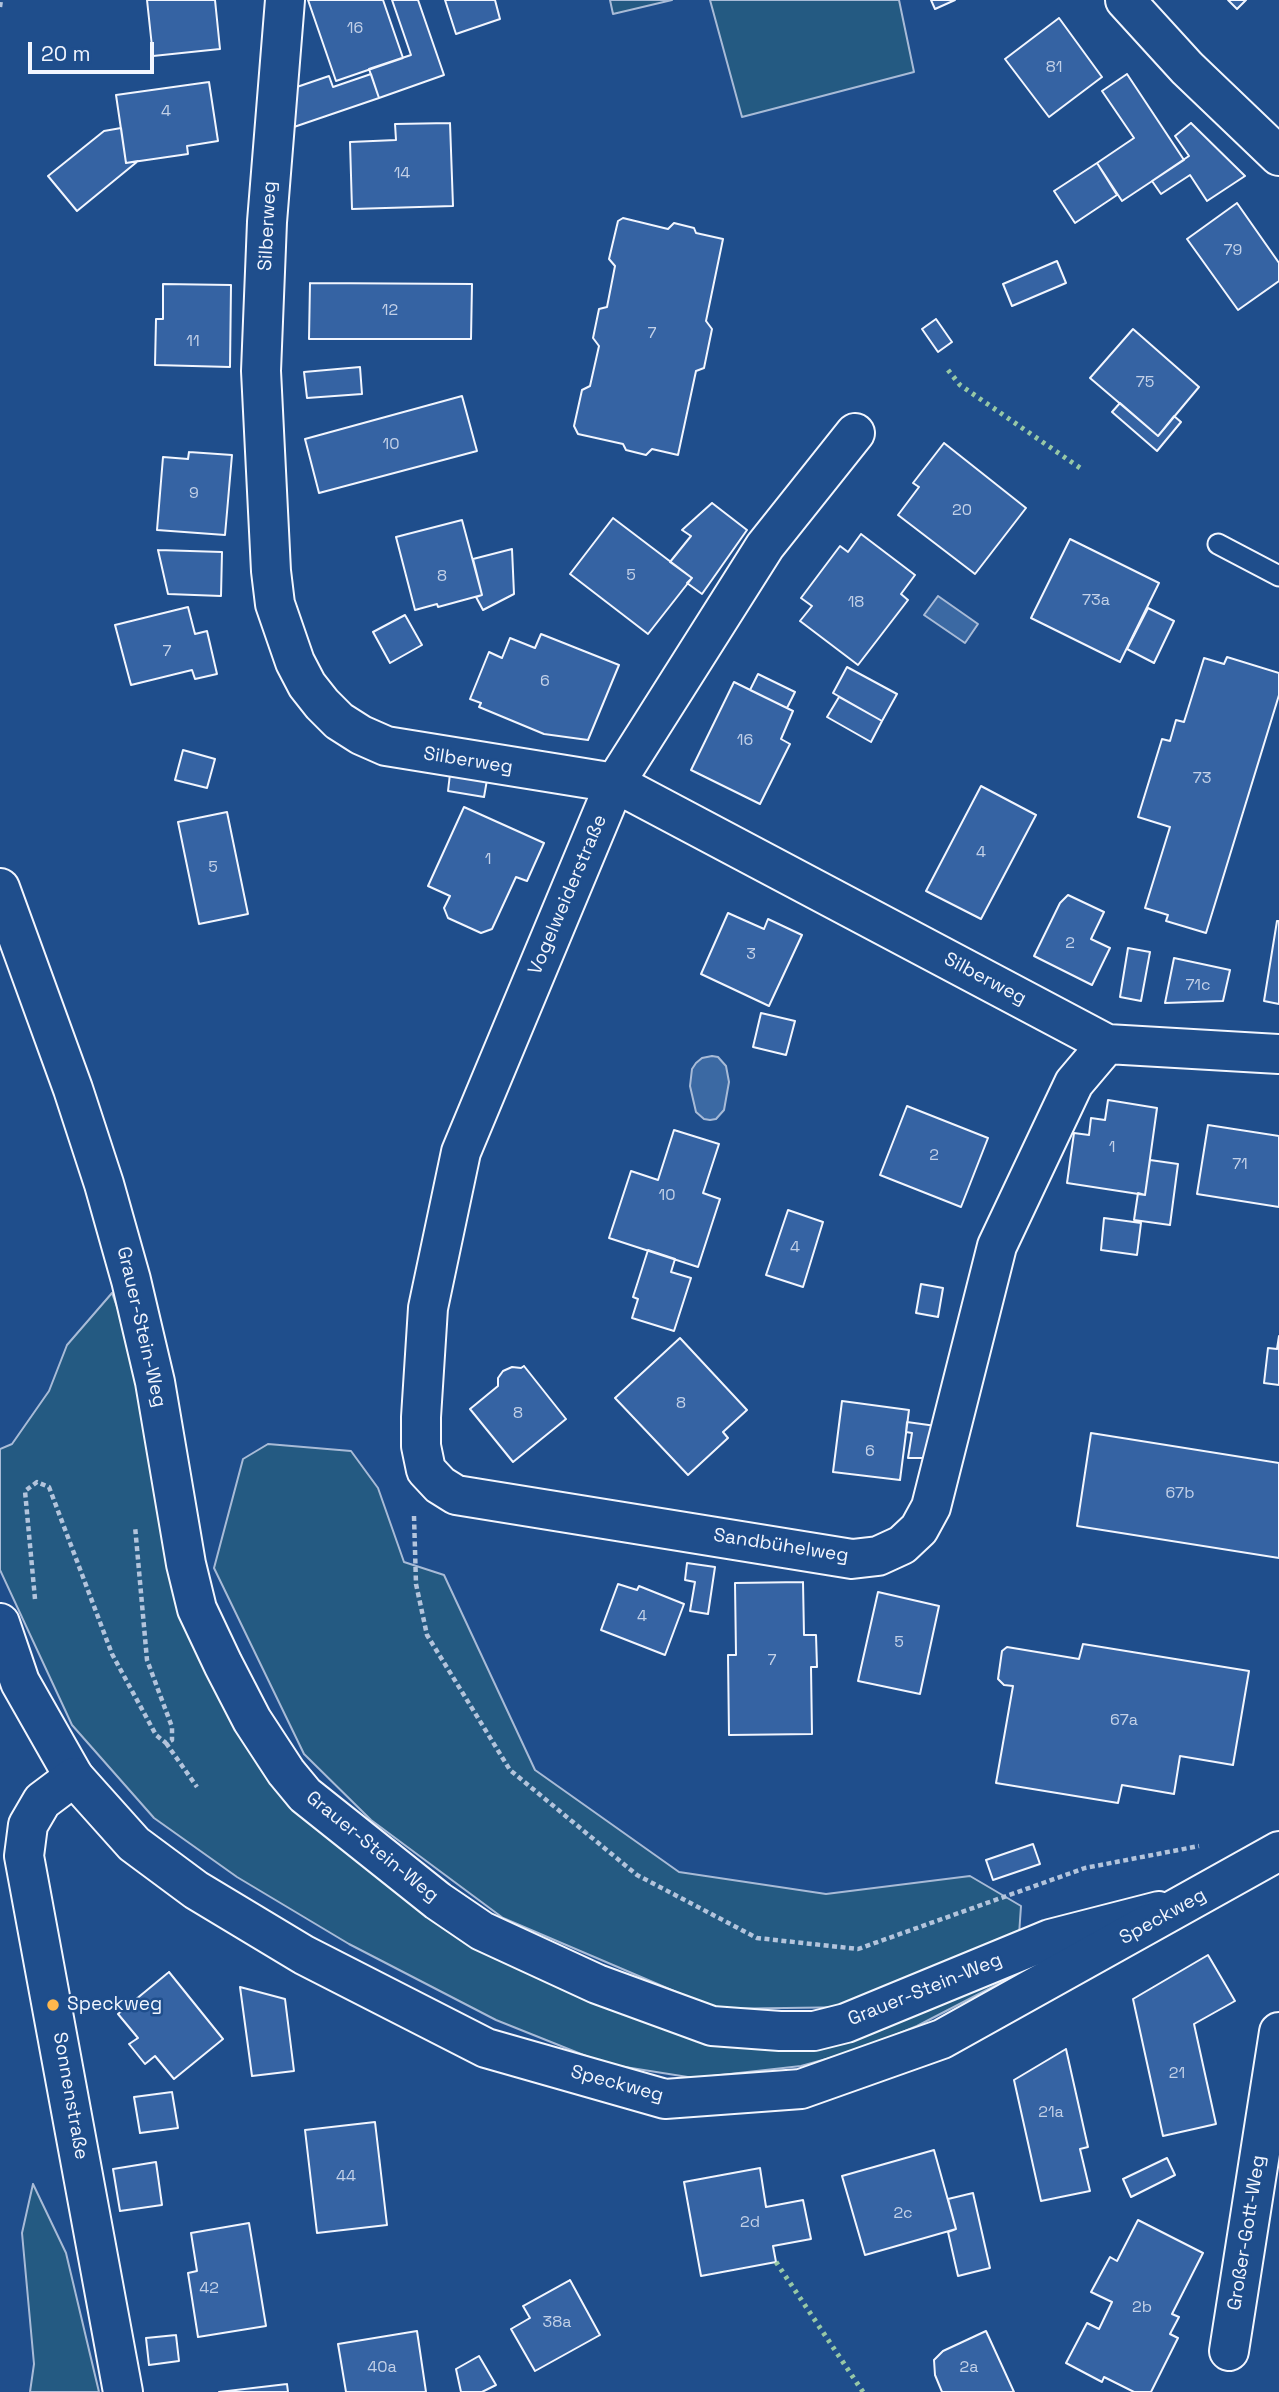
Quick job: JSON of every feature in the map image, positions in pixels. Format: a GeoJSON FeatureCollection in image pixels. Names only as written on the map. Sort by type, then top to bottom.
{"type":"FeatureCollection","features":[{"type":"Feature","properties":{"kind":"street","name":"Silberweg"},"geometry":{"type":"LineString","coordinates":[[285,0],[267,222],[261,371],[271,571],[275,604],[295,662],[307,685],[322,704],[339,721],[386,746],[615,783],[1107,1044],[1279,1054]]}},
{"type":"Feature","properties":{"kind":"street"},"geometry":{"type":"LineString","coordinates":[[1125,0],[1187,68],[1279,156]]}},
{"type":"Feature","properties":{"kind":"street","name":"Vogelweiderstraße"},"geometry":{"type":"LineString","coordinates":[[421,1417],[428,1308],[461,1152],[615,783],[765,546],[855,433]]}},
{"type":"Feature","properties":{"kind":"street","name":"Grauer-Stein-Weg"},"geometry":{"type":"LineString","coordinates":[[0,888],[77,1100],[131,1280],[155,1382],[186,1564],[197,1609],[252,1720],[286,1772],[305,1795],[438,1901],[482,1931],[597,1984],[712,2026],[814,2031],[846,2023],[1049,1939],[1184,1905]]}},
{"type":"Feature","properties":{"kind":"street","name":"Sandbühelweg"},"geometry":{"type":"LineString","coordinates":[[421,1417],[421,1446],[426,1470],[440,1485],[456,1495],[852,1559],[878,1556],[902,1545],[919,1529],[931,1507],[997,1246],[1074,1083],[1107,1044]]}},
{"type":"Feature","properties":{"kind":"street","name":"Speckweg"},"geometry":{"type":"LineString","coordinates":[[0,1623],[20,1682],[74,1777],[134,1844],[196,1889],[303,1955],[486,2048],[665,2099],[801,2089],[942,2039],[1263,1860]]}},
{"type":"Feature","properties":{"kind":"street","name":"Sonnenstraße"},"geometry":{"type":"LineString","coordinates":[[74,1777],[42,1801],[28,1825],[24,1856],[123,2392]]}},
{"type":"Feature","properties":{"kind":"street","name":"Großer-Gott-Weg"},"geometry":{"type":"LineString","coordinates":[[1229,2351],[1279,2032]]}},
{"type":"Feature","properties":{"kind":"lane"},"geometry":{"type":"LineString","coordinates":[[1218,544],[1279,576]]}},
{"type":"Feature","properties":{"kind":"path"},"geometry":{"type":"LineString","coordinates":[[0,7],[1,0]]}},
{"type":"Feature","properties":{"kind":"path"},"geometry":{"type":"LineString","coordinates":[[36,1612],[25,1491],[37,1482],[50,1487],[112,1654],[156,1735],[166,1743],[197,1787]]}},
{"type":"Feature","properties":{"kind":"path"},"geometry":{"type":"LineString","coordinates":[[413,1507],[416,1584],[427,1635],[510,1770],[636,1875],[757,1938],[858,1949],[1084,1867],[1202,1845],[1263,1860]]}},
{"type":"Feature","properties":{"kind":"path"},"geometry":{"type":"LineString","coordinates":[[135,1524],[147,1660],[172,1727],[172,1740],[166,1743]]}},
{"type":"Feature","properties":{"kind":"shaded area"},"geometry":{"type":"Polygon","coordinates":[[[610,0],[672,0],[613,14],[610,0]]]}},
{"type":"Feature","properties":{"kind":"shaded area"},"geometry":{"type":"Polygon","coordinates":[[[710,0],[899,0],[914,72],[742,117],[710,0]]]}},
{"type":"Feature","properties":{"kind":"shaded area"},"geometry":{"type":"Polygon","coordinates":[[[938,596],[978,624],[965,643],[924,615],[938,596]]]}},
{"type":"Feature","properties":{"kind":"shaded area"},"geometry":{"type":"Polygon","coordinates":[[[718,1057],[726,1066],[729,1082],[724,1110],[716,1119],[710,1120],[704,1119],[696,1112],[690,1086],[692,1069],[696,1063],[702,1058],[718,1057]]]}},
{"type":"Feature","properties":{"kind":"shaded area"},"geometry":{"type":"Polygon","coordinates":[[[112,1293],[128,1337],[211,1682],[249,1750],[313,1822],[718,2040],[1029,1964],[1002,1982],[917,2026],[859,2050],[801,2066],[694,2078],[606,2064],[496,2020],[349,1944],[237,1877],[154,1818],[72,1725],[0,1570],[0,1449],[12,1444],[49,1391],[67,1345],[112,1293]]]}},
{"type":"Feature","properties":{"kind":"shaded area"},"geometry":{"type":"Polygon","coordinates":[[[268,1444],[351,1451],[378,1488],[404,1562],[444,1575],[535,1770],[679,1872],[826,1894],[970,1876],[1021,1906],[1019,1935],[855,2007],[716,2009],[503,1918],[371,1820],[304,1754],[214,1568],[243,1459],[268,1444]]]}},
{"type":"Feature","properties":{"kind":"shaded area"},"geometry":{"type":"Polygon","coordinates":[[[33,2184],[66,2253],[99,2392],[30,2392],[34,2364],[22,2233],[33,2184]]]}},
{"type":"Feature","properties":{"kind":"building"},"geometry":{"type":"Polygon","coordinates":[[[147,0],[215,0],[220,49],[153,56],[147,0]]]}},
{"type":"Feature","properties":{"kind":"building"},"geometry":{"type":"Polygon","coordinates":[[[308,0],[383,0],[403,58],[336,81],[308,0]]]}},
{"type":"Feature","properties":{"kind":"building"},"geometry":{"type":"Polygon","coordinates":[[[392,0],[418,0],[444,75],[379,98],[369,69],[411,55],[392,0]]]}},
{"type":"Feature","properties":{"kind":"building"},"geometry":{"type":"Polygon","coordinates":[[[445,0],[495,0],[500,19],[456,34],[445,0]]]}},
{"type":"Feature","properties":{"kind":"building"},"geometry":{"type":"Polygon","coordinates":[[[931,0],[955,0],[935,9],[931,0]]]}},
{"type":"Feature","properties":{"kind":"building"},"geometry":{"type":"Polygon","coordinates":[[[1228,0],[1246,0],[1237,9],[1228,0]]]}},
{"type":"Feature","properties":{"kind":"building"},"geometry":{"type":"Polygon","coordinates":[[[1059,18],[1102,77],[1049,117],[1005,59],[1059,18]]]}},
{"type":"Feature","properties":{"kind":"building"},"geometry":{"type":"Polygon","coordinates":[[[371,74],[379,98],[291,128],[291,89],[329,76],[333,87],[371,74]]]}},
{"type":"Feature","properties":{"kind":"building"},"geometry":{"type":"Polygon","coordinates":[[[1127,74],[1184,160],[1122,201],[1097,163],[1134,138],[1102,91],[1127,74]]]}},
{"type":"Feature","properties":{"kind":"building"},"geometry":{"type":"Polygon","coordinates":[[[209,82],[218,141],[187,146],[188,154],[126,163],[116,95],[209,82]]]}},
{"type":"Feature","properties":{"kind":"building"},"geometry":{"type":"Polygon","coordinates":[[[450,123],[453,206],[352,209],[350,142],[396,140],[395,124],[450,123]]]}},
{"type":"Feature","properties":{"kind":"building"},"geometry":{"type":"Polygon","coordinates":[[[1191,123],[1245,176],[1207,201],[1190,175],[1161,194],[1152,181],[1189,156],[1175,136],[1191,123]]]}},
{"type":"Feature","properties":{"kind":"building"},"geometry":{"type":"Polygon","coordinates":[[[121,128],[126,163],[138,161],[77,211],[48,176],[104,131],[121,128]]]}},
{"type":"Feature","properties":{"kind":"building"},"geometry":{"type":"Polygon","coordinates":[[[1097,163],[1117,195],[1075,223],[1054,191],[1097,163]]]}},
{"type":"Feature","properties":{"kind":"building"},"geometry":{"type":"Polygon","coordinates":[[[1237,203],[1279,263],[1279,281],[1238,310],[1187,239],[1237,203]]]}},
{"type":"Feature","properties":{"kind":"building"},"geometry":{"type":"Polygon","coordinates":[[[623,218],[668,229],[674,223],[694,228],[696,233],[723,239],[706,321],[712,329],[704,368],[696,371],[678,455],[652,449],[646,455],[626,450],[623,444],[578,434],[574,426],[582,390],[590,386],[599,346],[593,338],[599,309],[607,307],[615,266],[609,259],[618,221],[623,218]]]}},
{"type":"Feature","properties":{"kind":"building"},"geometry":{"type":"Polygon","coordinates":[[[1057,261],[1066,283],[1012,306],[1003,284],[1057,261]]]}},
{"type":"Feature","properties":{"kind":"building"},"geometry":{"type":"Polygon","coordinates":[[[310,283],[472,284],[471,339],[309,339],[310,283]]]}},
{"type":"Feature","properties":{"kind":"building"},"geometry":{"type":"Polygon","coordinates":[[[163,284],[231,285],[230,367],[155,365],[156,319],[163,319],[163,284]]]}},
{"type":"Feature","properties":{"kind":"building"},"geometry":{"type":"Polygon","coordinates":[[[936,319],[952,342],[938,352],[922,329],[936,319]]]}},
{"type":"Feature","properties":{"kind":"building"},"geometry":{"type":"Polygon","coordinates":[[[1133,329],[1199,387],[1158,436],[1090,378],[1133,329]]]}},
{"type":"Feature","properties":{"kind":"building"},"geometry":{"type":"Polygon","coordinates":[[[360,367],[362,394],[307,398],[304,372],[360,367]]]}},
{"type":"Feature","properties":{"kind":"building"},"geometry":{"type":"Polygon","coordinates":[[[462,396],[477,451],[319,493],[305,439],[462,396]]]}},
{"type":"Feature","properties":{"kind":"building"},"geometry":{"type":"Polygon","coordinates":[[[1120,403],[1158,436],[1174,416],[1181,422],[1157,451],[1112,412],[1120,403]]]}},
{"type":"Feature","properties":{"kind":"building"},"geometry":{"type":"Polygon","coordinates":[[[944,443],[1026,508],[975,574],[898,515],[919,487],[913,483],[944,443]]]}},
{"type":"Feature","properties":{"kind":"building"},"geometry":{"type":"Polygon","coordinates":[[[189,452],[232,455],[225,535],[157,530],[163,457],[188,459],[189,452]]]}},
{"type":"Feature","properties":{"kind":"building"},"geometry":{"type":"Polygon","coordinates":[[[712,503],[747,530],[702,594],[687,583],[692,578],[670,562],[691,536],[682,530],[712,503]]]}},
{"type":"Feature","properties":{"kind":"building"},"geometry":{"type":"Polygon","coordinates":[[[613,518],[692,578],[648,634],[570,574],[613,518]]]}},
{"type":"Feature","properties":{"kind":"building"},"geometry":{"type":"Polygon","coordinates":[[[462,520],[482,595],[415,610],[396,537],[462,520]]]}},
{"type":"Feature","properties":{"kind":"building"},"geometry":{"type":"Polygon","coordinates":[[[861,534],[915,575],[901,594],[908,600],[858,665],[800,621],[812,606],[801,598],[840,546],[848,552],[861,534]]]}},
{"type":"Feature","properties":{"kind":"building"},"geometry":{"type":"Polygon","coordinates":[[[1070,539],[1159,583],[1120,662],[1031,618],[1070,539]]]}},
{"type":"Feature","properties":{"kind":"building"},"geometry":{"type":"Polygon","coordinates":[[[512,549],[514,594],[483,610],[476,597],[482,595],[473,559],[512,549]]]}},
{"type":"Feature","properties":{"kind":"building"},"geometry":{"type":"Polygon","coordinates":[[[158,550],[222,552],[221,596],[168,594],[158,550]]]}},
{"type":"Feature","properties":{"kind":"building"},"geometry":{"type":"Polygon","coordinates":[[[188,607],[195,634],[207,631],[217,674],[195,679],[192,670],[131,685],[115,625],[188,607]]]}},
{"type":"Feature","properties":{"kind":"building"},"geometry":{"type":"Polygon","coordinates":[[[1148,608],[1174,621],[1154,663],[1127,649],[1148,608]]]}},
{"type":"Feature","properties":{"kind":"building"},"geometry":{"type":"Polygon","coordinates":[[[405,615],[422,645],[390,663],[373,632],[405,615]]]}},
{"type":"Feature","properties":{"kind":"building"},"geometry":{"type":"Polygon","coordinates":[[[541,634],[619,665],[588,740],[544,734],[479,707],[481,703],[470,699],[489,652],[502,658],[510,638],[535,648],[541,634]]]}},
{"type":"Feature","properties":{"kind":"building"},"geometry":{"type":"Polygon","coordinates":[[[1227,657],[1279,673],[1279,695],[1206,933],[1166,921],[1168,915],[1145,908],[1170,827],[1138,817],[1162,739],[1170,741],[1176,720],[1184,722],[1204,658],[1224,664],[1227,657]]]}},
{"type":"Feature","properties":{"kind":"building"},"geometry":{"type":"Polygon","coordinates":[[[847,667],[897,694],[882,721],[833,693],[847,667]]]}},
{"type":"Feature","properties":{"kind":"building"},"geometry":{"type":"Polygon","coordinates":[[[758,674],[795,692],[787,708],[750,690],[758,674]]]}},
{"type":"Feature","properties":{"kind":"building"},"geometry":{"type":"Polygon","coordinates":[[[734,682],[793,711],[781,739],[790,744],[760,804],[691,770],[734,682]]]}},
{"type":"Feature","properties":{"kind":"building"},"geometry":{"type":"Polygon","coordinates":[[[839,697],[882,721],[871,742],[827,717],[839,697]]]}},
{"type":"Feature","properties":{"kind":"building"},"geometry":{"type":"Polygon","coordinates":[[[183,750],[215,759],[207,788],[175,780],[183,750]]]}},
{"type":"Feature","properties":{"kind":"building"},"geometry":{"type":"Polygon","coordinates":[[[450,774],[487,780],[484,797],[448,791],[450,774]]]}},
{"type":"Feature","properties":{"kind":"building"},"geometry":{"type":"Polygon","coordinates":[[[981,786],[1036,815],[981,919],[926,891],[981,786]]]}},
{"type":"Feature","properties":{"kind":"building"},"geometry":{"type":"Polygon","coordinates":[[[464,807],[544,843],[527,881],[516,877],[492,929],[481,933],[448,918],[444,908],[450,896],[428,886],[464,807]]]}},
{"type":"Feature","properties":{"kind":"building"},"geometry":{"type":"Polygon","coordinates":[[[227,812],[248,914],[199,924],[178,822],[227,812]]]}},
{"type":"Feature","properties":{"kind":"building"},"geometry":{"type":"Polygon","coordinates":[[[1068,895],[1104,912],[1091,939],[1110,948],[1092,985],[1034,956],[1060,903],[1068,895]]]}},
{"type":"Feature","properties":{"kind":"building"},"geometry":{"type":"Polygon","coordinates":[[[728,913],[764,929],[768,919],[802,935],[769,1006],[701,974],[728,913]]]}},
{"type":"Feature","properties":{"kind":"building"},"geometry":{"type":"Polygon","coordinates":[[[1279,921],[1279,1004],[1264,1001],[1279,921]]]}},
{"type":"Feature","properties":{"kind":"building"},"geometry":{"type":"Polygon","coordinates":[[[1128,948],[1150,952],[1141,1001],[1120,997],[1128,948]]]}},
{"type":"Feature","properties":{"kind":"building"},"geometry":{"type":"Polygon","coordinates":[[[1174,958],[1230,970],[1223,1001],[1165,1003],[1174,958]]]}},
{"type":"Feature","properties":{"kind":"building"},"geometry":{"type":"Polygon","coordinates":[[[761,1013],[795,1021],[786,1055],[753,1047],[761,1013]]]}},
{"type":"Feature","properties":{"kind":"building"},"geometry":{"type":"Polygon","coordinates":[[[1108,1100],[1157,1108],[1145,1195],[1067,1183],[1074,1133],[1089,1135],[1091,1118],[1105,1120],[1108,1100]]]}},
{"type":"Feature","properties":{"kind":"building"},"geometry":{"type":"Polygon","coordinates":[[[907,1106],[988,1138],[961,1207],[880,1175],[907,1106]]]}},
{"type":"Feature","properties":{"kind":"building"},"geometry":{"type":"Polygon","coordinates":[[[1208,1125],[1279,1136],[1279,1207],[1197,1194],[1208,1125]]]}},
{"type":"Feature","properties":{"kind":"building"},"geometry":{"type":"Polygon","coordinates":[[[674,1130],[719,1144],[703,1193],[720,1199],[698,1267],[609,1238],[631,1171],[658,1180],[674,1130]]]}},
{"type":"Feature","properties":{"kind":"building"},"geometry":{"type":"Polygon","coordinates":[[[1150,1160],[1178,1164],[1170,1225],[1134,1220],[1138,1193],[1145,1195],[1150,1160]]]}},
{"type":"Feature","properties":{"kind":"building"},"geometry":{"type":"Polygon","coordinates":[[[788,1210],[823,1222],[803,1287],[766,1275],[788,1210]]]}},
{"type":"Feature","properties":{"kind":"building"},"geometry":{"type":"Polygon","coordinates":[[[1104,1218],[1141,1223],[1137,1255],[1101,1250],[1104,1218]]]}},
{"type":"Feature","properties":{"kind":"building"},"geometry":{"type":"Polygon","coordinates":[[[648,1250],[675,1259],[671,1272],[691,1278],[674,1331],[632,1318],[638,1299],[633,1297],[648,1250]]]}},
{"type":"Feature","properties":{"kind":"building"},"geometry":{"type":"Polygon","coordinates":[[[921,1284],[943,1288],[938,1317],[916,1313],[921,1284]]]}},
{"type":"Feature","properties":{"kind":"building"},"geometry":{"type":"Polygon","coordinates":[[[1279,1336],[1279,1385],[1264,1383],[1268,1348],[1277,1349],[1279,1336]]]}},
{"type":"Feature","properties":{"kind":"building"},"geometry":{"type":"Polygon","coordinates":[[[680,1338],[747,1410],[723,1432],[728,1438],[688,1475],[615,1398],[680,1338]]]}},
{"type":"Feature","properties":{"kind":"building"},"geometry":{"type":"Polygon","coordinates":[[[524,1366],[566,1419],[513,1462],[470,1409],[498,1386],[498,1378],[503,1371],[524,1366]]]}},
{"type":"Feature","properties":{"kind":"building"},"geometry":{"type":"Polygon","coordinates":[[[842,1401],[909,1410],[900,1480],[833,1472],[842,1401]]]}},
{"type":"Feature","properties":{"kind":"building"},"geometry":{"type":"Polygon","coordinates":[[[907,1422],[936,1426],[930,1458],[908,1458],[912,1433],[906,1432],[907,1422]]]}},
{"type":"Feature","properties":{"kind":"building"},"geometry":{"type":"Polygon","coordinates":[[[1091,1433],[1279,1463],[1279,1558],[1077,1526],[1091,1433]]]}},
{"type":"Feature","properties":{"kind":"building"},"geometry":{"type":"Polygon","coordinates":[[[687,1563],[715,1567],[708,1614],[690,1611],[695,1582],[685,1580],[687,1563]]]}},
{"type":"Feature","properties":{"kind":"building"},"geometry":{"type":"Polygon","coordinates":[[[803,1582],[804,1635],[816,1635],[817,1667],[811,1667],[812,1734],[729,1735],[728,1655],[736,1655],[735,1583],[803,1582]]]}},
{"type":"Feature","properties":{"kind":"building"},"geometry":{"type":"Polygon","coordinates":[[[618,1584],[637,1590],[639,1586],[684,1604],[665,1655],[601,1630],[618,1584]]]}},
{"type":"Feature","properties":{"kind":"building"},"geometry":{"type":"Polygon","coordinates":[[[878,1592],[939,1606],[920,1694],[858,1681],[878,1592]]]}},
{"type":"Feature","properties":{"kind":"building"},"geometry":{"type":"Polygon","coordinates":[[[1083,1644],[1249,1671],[1233,1765],[1180,1756],[1174,1794],[1122,1785],[1118,1803],[996,1783],[1013,1686],[1004,1685],[998,1679],[1002,1651],[1007,1647],[1079,1659],[1083,1644]]]}},
{"type":"Feature","properties":{"kind":"building"},"geometry":{"type":"Polygon","coordinates":[[[1033,1844],[1040,1864],[993,1880],[986,1860],[1033,1844]]]}},
{"type":"Feature","properties":{"kind":"building"},"geometry":{"type":"Polygon","coordinates":[[[1208,1955],[1235,2001],[1194,2024],[1216,2124],[1163,2136],[1133,1999],[1208,1955]]]}},
{"type":"Feature","properties":{"kind":"building"},"geometry":{"type":"Polygon","coordinates":[[[169,1972],[223,2039],[174,2079],[155,2056],[145,2064],[129,2044],[138,2038],[118,2014],[169,1972]]]}},
{"type":"Feature","properties":{"kind":"building"},"geometry":{"type":"Polygon","coordinates":[[[240,1987],[285,1999],[294,2071],[252,2076],[240,1987]]]}},
{"type":"Feature","properties":{"kind":"building"},"geometry":{"type":"Polygon","coordinates":[[[1066,2049],[1088,2147],[1080,2149],[1090,2191],[1041,2201],[1014,2080],[1066,2049]]]}},
{"type":"Feature","properties":{"kind":"building"},"geometry":{"type":"Polygon","coordinates":[[[172,2092],[178,2128],[140,2133],[134,2097],[172,2092]]]}},
{"type":"Feature","properties":{"kind":"building"},"geometry":{"type":"Polygon","coordinates":[[[375,2122],[387,2225],[317,2233],[305,2130],[375,2122]]]}},
{"type":"Feature","properties":{"kind":"building"},"geometry":{"type":"Polygon","coordinates":[[[934,2150],[956,2229],[865,2255],[842,2176],[934,2150]]]}},
{"type":"Feature","properties":{"kind":"building"},"geometry":{"type":"Polygon","coordinates":[[[1167,2158],[1175,2175],[1131,2197],[1123,2179],[1167,2158]]]}},
{"type":"Feature","properties":{"kind":"building"},"geometry":{"type":"Polygon","coordinates":[[[156,2162],[162,2205],[120,2211],[113,2169],[156,2162]]]}},
{"type":"Feature","properties":{"kind":"building"},"geometry":{"type":"Polygon","coordinates":[[[760,2168],[766,2207],[803,2200],[811,2239],[773,2246],[776,2262],[701,2276],[684,2182],[760,2168]]]}},
{"type":"Feature","properties":{"kind":"building"},"geometry":{"type":"Polygon","coordinates":[[[973,2193],[990,2268],[958,2276],[948,2232],[956,2229],[948,2199],[973,2193]]]}},
{"type":"Feature","properties":{"kind":"building"},"geometry":{"type":"Polygon","coordinates":[[[1138,2220],[1203,2253],[1172,2314],[1179,2317],[1170,2334],[1178,2338],[1151,2392],[1134,2392],[1104,2377],[1102,2382],[1066,2363],[1087,2323],[1099,2329],[1112,2302],[1091,2292],[1110,2257],[1117,2261],[1138,2220]]]}},
{"type":"Feature","properties":{"kind":"building"},"geometry":{"type":"Polygon","coordinates":[[[249,2223],[266,2326],[198,2337],[188,2273],[197,2271],[191,2233],[249,2223]]]}},
{"type":"Feature","properties":{"kind":"building"},"geometry":{"type":"Polygon","coordinates":[[[570,2280],[600,2335],[535,2371],[511,2329],[530,2318],[523,2306],[570,2280]]]}},
{"type":"Feature","properties":{"kind":"building"},"geometry":{"type":"Polygon","coordinates":[[[417,2331],[426,2392],[346,2392],[338,2344],[417,2331]]]}},
{"type":"Feature","properties":{"kind":"building"},"geometry":{"type":"Polygon","coordinates":[[[986,2331],[1014,2392],[942,2392],[935,2375],[934,2360],[943,2351],[986,2331]]]}},
{"type":"Feature","properties":{"kind":"building"},"geometry":{"type":"Polygon","coordinates":[[[176,2335],[179,2361],[149,2365],[146,2338],[176,2335]]]}},
{"type":"Feature","properties":{"kind":"building"},"geometry":{"type":"Polygon","coordinates":[[[479,2356],[496,2385],[482,2392],[461,2392],[456,2369],[479,2356]]]}},
{"type":"Feature","properties":{"kind":"building"},"geometry":{"type":"Polygon","coordinates":[[[287,2384],[288,2392],[219,2392],[287,2384]]]}},
{"type":"Feature","properties":{"kind":"hedge"},"geometry":{"type":"LineString","coordinates":[[948,370],[960,385],[1083,470]]}},
{"type":"Feature","properties":{"kind":"hedge"},"geometry":{"type":"LineString","coordinates":[[776,2262],[863,2392]]}},
{"type":"Feature","properties":{"kind":"place","name":"Speckweg"},"geometry":{"type":"Point","coordinates":[53,2005]}}]}
